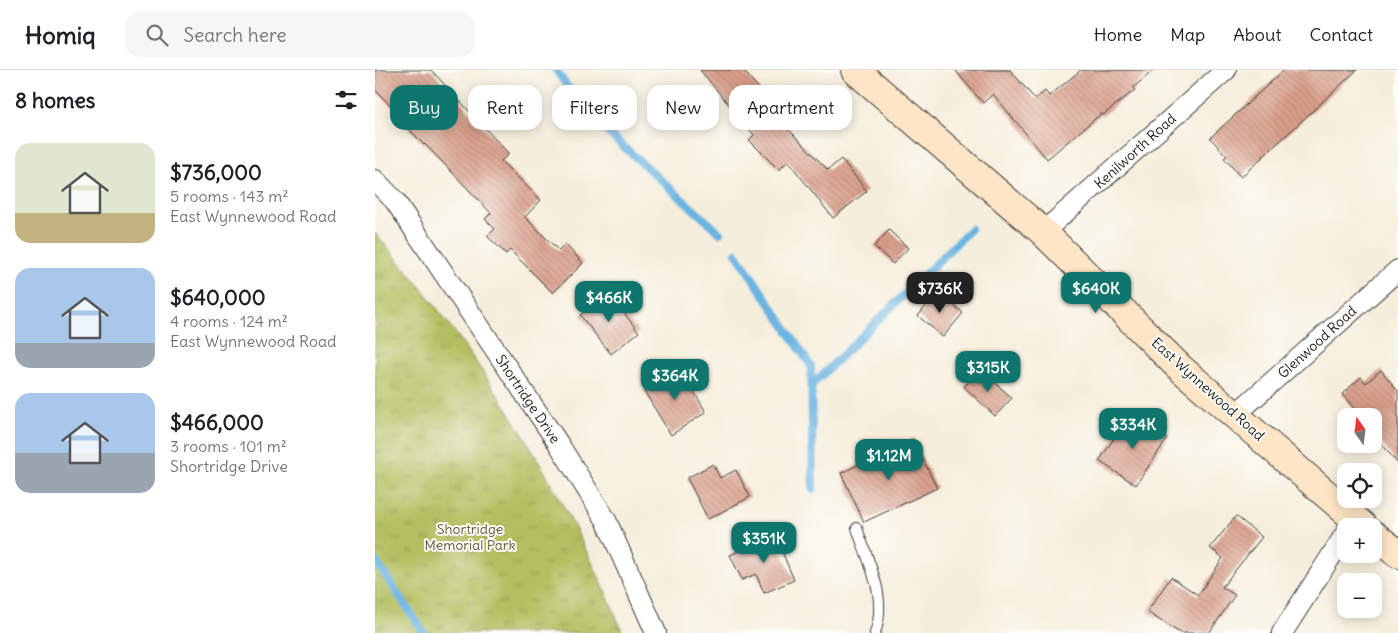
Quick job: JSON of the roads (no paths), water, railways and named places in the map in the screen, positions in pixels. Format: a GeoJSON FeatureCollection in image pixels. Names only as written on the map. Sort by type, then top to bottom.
{"type":"FeatureCollection","features":[{"type":"Feature","properties":{"kind":"street","name":"Kenilworth Road"},"geometry":{"type":"LineString","coordinates":[[1043,232],[1226,70]]}},
{"type":"Feature","properties":{"kind":"street","name":"East Wynnewood Road"},"geometry":{"type":"LineString","coordinates":[[866,73],[1043,232],[1178,366],[1236,414],[1346,518]]}},
{"type":"Feature","properties":{"kind":"street","name":"Shortridge Drive"},"geometry":{"type":"LineString","coordinates":[[375,180],[395,201],[563,451],[605,520],[656,633]]}},
{"type":"Feature","properties":{"kind":"street","name":"Glenwood Road"},"geometry":{"type":"LineString","coordinates":[[1236,414],[1398,270]]}},
{"type":"Feature","properties":{"kind":"street","name":"East Wynnewood Road"},"geometry":{"type":"LineString","coordinates":[[1382,544],[1398,554]]}},
{"type":"Feature","properties":{"kind":"street"},"geometry":{"type":"LineString","coordinates":[[1282,633],[1337,556]]}},
{"type":"Feature","properties":{"kind":"lane"},"geometry":{"type":"LineString","coordinates":[[857,528],[879,590],[878,625],[875,633]]}},
{"type":"Feature","properties":{"kind":"waterway"},"geometry":{"type":"LineString","coordinates":[[556,70],[584,111],[720,233]]}},
{"type":"Feature","properties":{"kind":"waterway"},"geometry":{"type":"LineString","coordinates":[[812,385],[971,229]]}},
{"type":"Feature","properties":{"kind":"waterway"},"geometry":{"type":"LineString","coordinates":[[736,253],[811,366],[813,489]]}},
{"type":"Feature","properties":{"kind":"waterway"},"geometry":{"type":"LineString","coordinates":[[375,560],[424,633]]}},
{"type":"Feature","properties":{"kind":"park label","name":"Shortridge Memorial Park"},"geometry":{"type":"Point","coordinates":[470,538]}}]}
